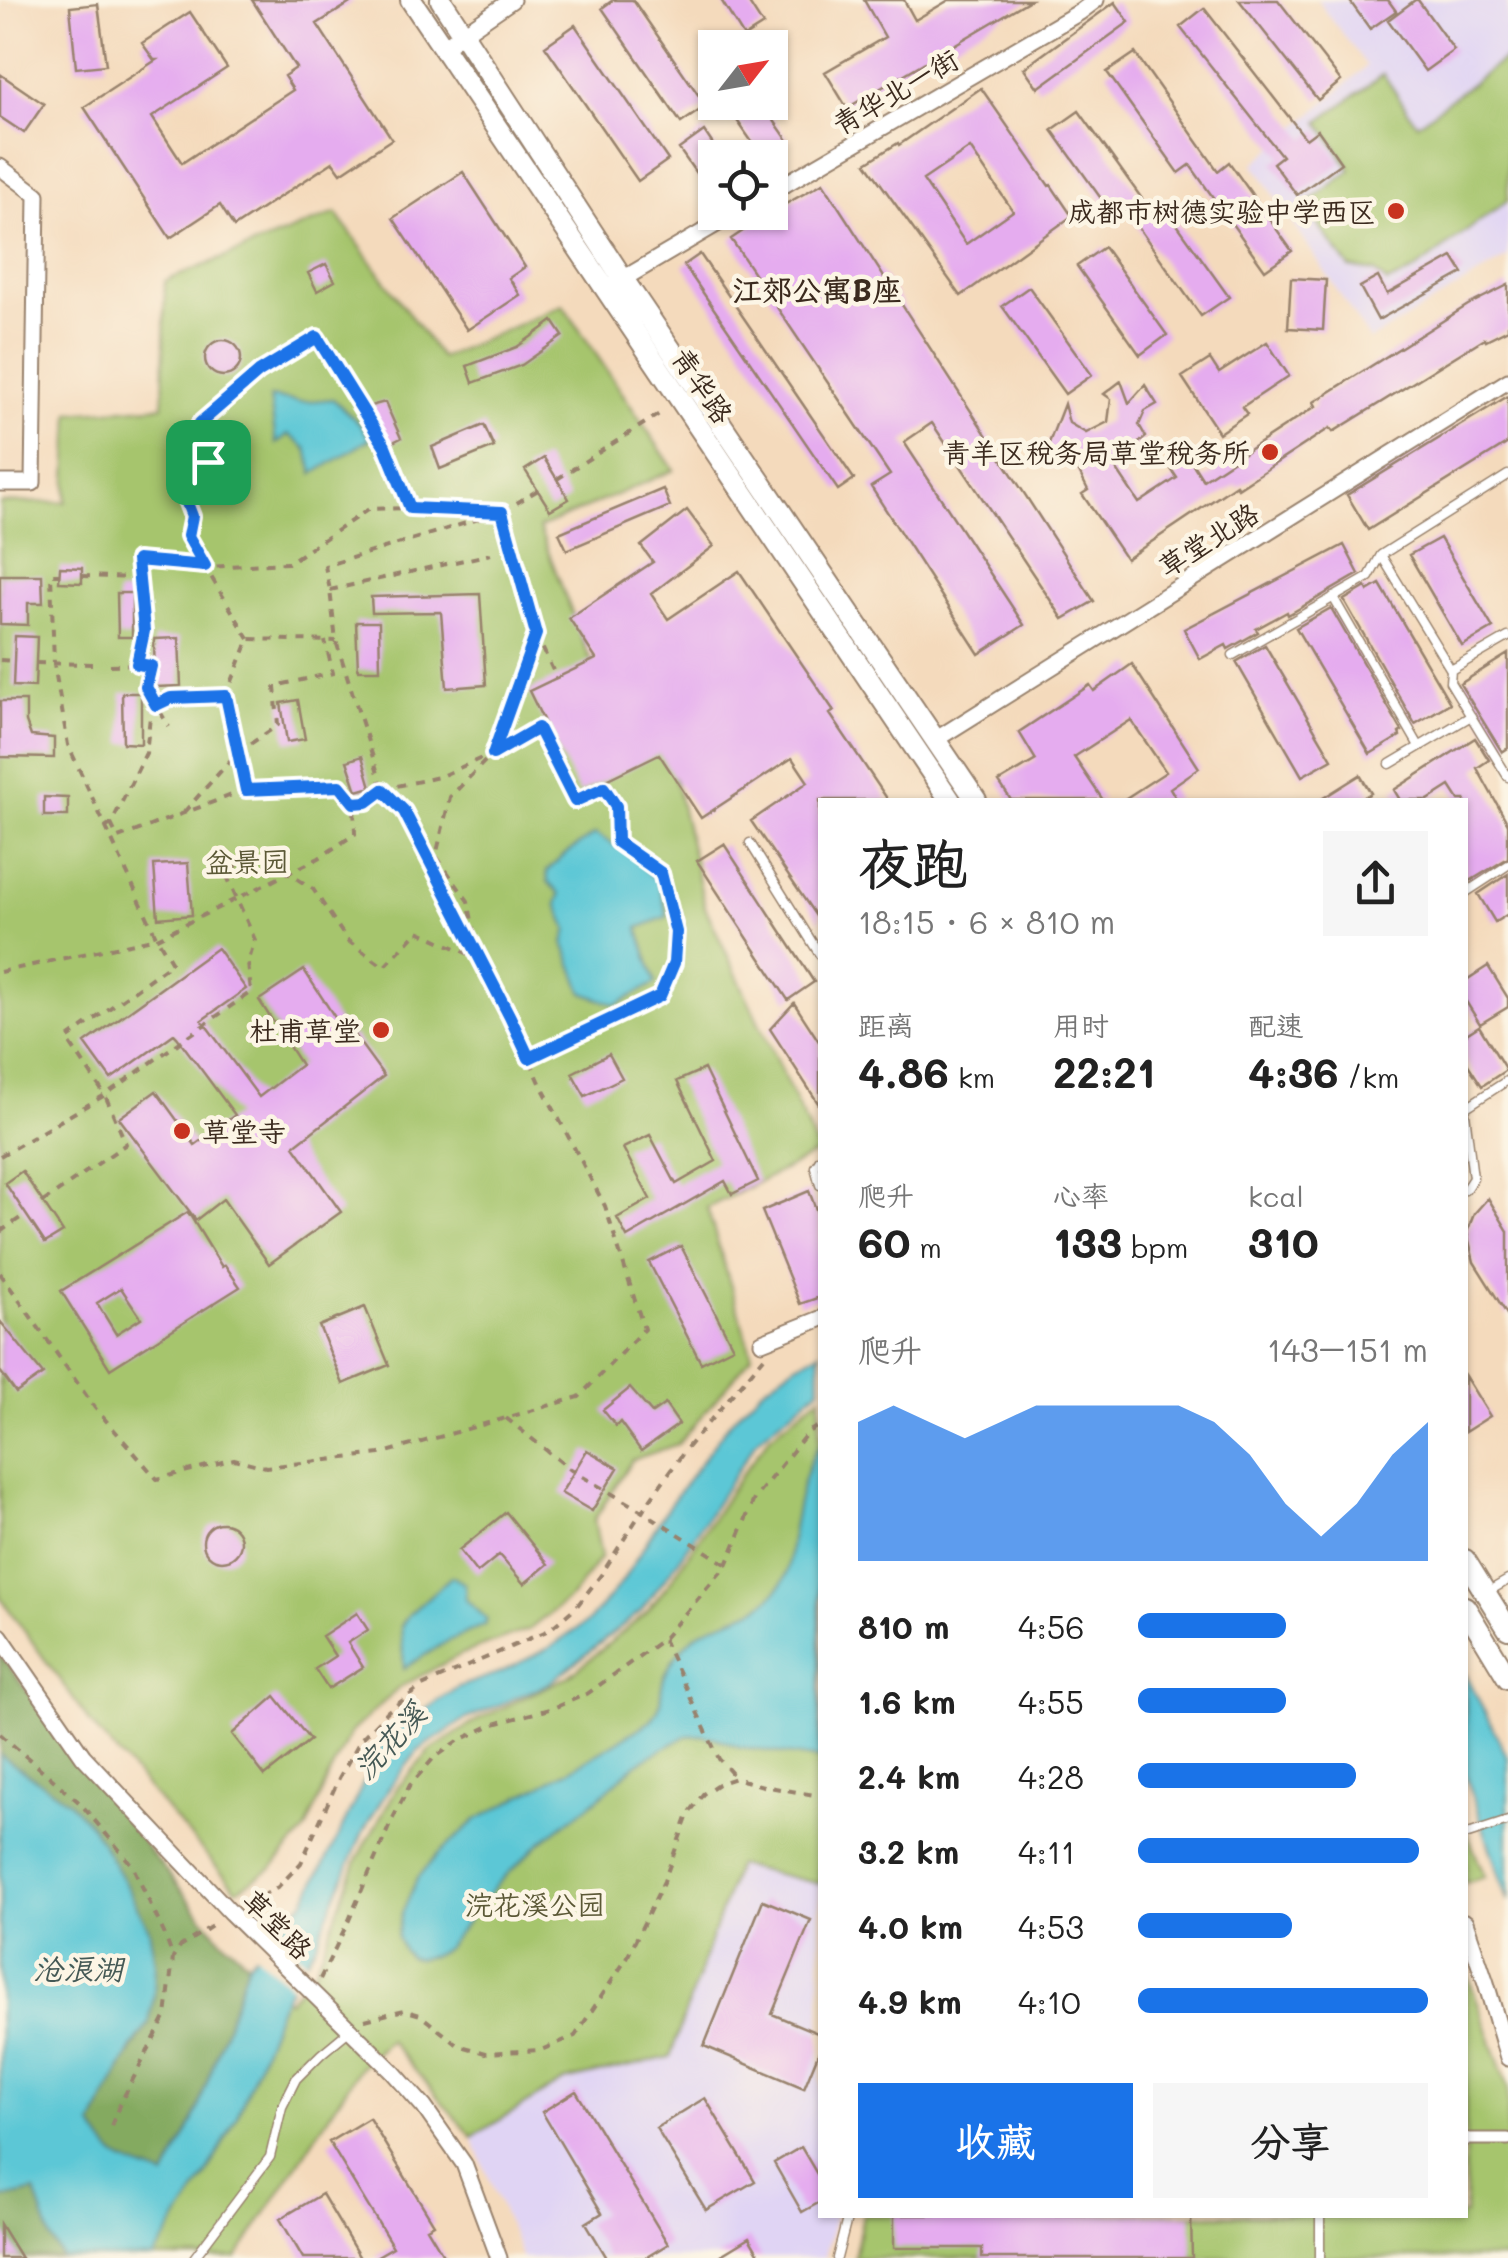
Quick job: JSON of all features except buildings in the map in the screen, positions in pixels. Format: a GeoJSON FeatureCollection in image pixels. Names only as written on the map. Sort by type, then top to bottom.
{"type":"FeatureCollection","features":[{"type":"Feature","properties":{"kind":"main road","name":"青华路"},"geometry":{"type":"LineString","coordinates":[[412,0],[949,798]]}},
{"type":"Feature","properties":{"kind":"main road","name":"青华路"},"geometry":{"type":"LineString","coordinates":[[440,0],[623,280],[975,798]]}},
{"type":"Feature","properties":{"kind":"main road"},"geometry":{"type":"LineString","coordinates":[[1468,1565],[1508,1630]]}},
{"type":"Feature","properties":{"kind":"main road"},"geometry":{"type":"LineString","coordinates":[[1468,1612],[1508,1678]]}},
{"type":"Feature","properties":{"kind":"street"},"geometry":{"type":"LineString","coordinates":[[442,48],[512,0]]}},
{"type":"Feature","properties":{"kind":"street","name":"青华北一街"},"geometry":{"type":"LineString","coordinates":[[788,182],[1096,0]]}},
{"type":"Feature","properties":{"kind":"street"},"geometry":{"type":"LineString","coordinates":[[0,167],[37,195],[34,483],[0,484]]}},
{"type":"Feature","properties":{"kind":"street"},"geometry":{"type":"LineString","coordinates":[[623,280],[707,230]]}},
{"type":"Feature","properties":{"kind":"street","name":"草堂北路"},"geometry":{"type":"LineString","coordinates":[[936,740],[1508,380]]}},
{"type":"Feature","properties":{"kind":"street"},"geometry":{"type":"LineString","coordinates":[[762,1342],[818,1321]]}},
{"type":"Feature","properties":{"kind":"street","name":"草堂路"},"geometry":{"type":"LineString","coordinates":[[0,1636],[83,1756],[424,2106],[464,2164],[500,2258]]}},
{"type":"Feature","properties":{"kind":"street"},"geometry":{"type":"LineString","coordinates":[[1468,1931],[1508,2058]]}},
{"type":"Feature","properties":{"kind":"street"},"geometry":{"type":"LineString","coordinates":[[1468,2139],[1508,2139]]}},
{"type":"Feature","properties":{"kind":"lane"},"geometry":{"type":"LineString","coordinates":[[1233,655],[1369,577],[1381,555],[1508,474]]}},
{"type":"Feature","properties":{"kind":"lane"},"geometry":{"type":"LineString","coordinates":[[1381,555],[1451,670],[1450,682],[1508,776]]}},
{"type":"Feature","properties":{"kind":"lane"},"geometry":{"type":"LineString","coordinates":[[1334,598],[1419,746]]}},
{"type":"Feature","properties":{"kind":"lane"},"geometry":{"type":"LineString","coordinates":[[1451,670],[1508,637]]}},
{"type":"Feature","properties":{"kind":"lane"},"geometry":{"type":"LineString","coordinates":[[1390,764],[1471,716]]}},
{"type":"Feature","properties":{"kind":"lane"},"geometry":{"type":"LineString","coordinates":[[750,843],[818,952]]}},
{"type":"Feature","properties":{"kind":"lane"},"geometry":{"type":"LineString","coordinates":[[1468,890],[1508,865]]}},
{"type":"Feature","properties":{"kind":"lane"},"geometry":{"type":"LineString","coordinates":[[1468,1108],[1508,1080]]}},
{"type":"Feature","properties":{"kind":"lane"},"geometry":{"type":"LineString","coordinates":[[1468,1136],[1473,1178],[1468,1186]]}},
{"type":"Feature","properties":{"kind":"lane"},"geometry":{"type":"LineString","coordinates":[[1485,1592],[1508,1580]]}},
{"type":"Feature","properties":{"kind":"lane"},"geometry":{"type":"LineString","coordinates":[[1468,1833],[1508,1821]]}},
{"type":"Feature","properties":{"kind":"lane"},"geometry":{"type":"LineString","coordinates":[[194,2258],[270,2157],[282,2107],[296,2078],[350,2030]]}},
{"type":"Feature","properties":{"kind":"lane"},"geometry":{"type":"LineString","coordinates":[[837,2258],[847,2218]]}},
{"type":"Feature","properties":{"kind":"lane"},"geometry":{"type":"LineString","coordinates":[[1320,2218],[1320,2258]]}},
{"type":"Feature","properties":{"kind":"path"},"geometry":{"type":"LineString","coordinates":[[249,639],[188,536],[192,516],[180,485],[208,462],[200,423],[259,372],[317,337],[385,446],[410,508]]}},
{"type":"Feature","properties":{"kind":"path"},"geometry":{"type":"LineString","coordinates":[[557,479],[680,401]]}},
{"type":"Feature","properties":{"kind":"path"},"geometry":{"type":"LineString","coordinates":[[0,1273],[95,1408],[157,1479],[234,1459],[266,1467],[380,1454],[579,1397],[644,1329],[605,1206],[404,811],[383,790],[336,641],[325,566],[502,512],[538,490]]}},
{"type":"Feature","properties":{"kind":"path"},"geometry":{"type":"LineString","coordinates":[[137,664],[144,631],[137,560],[205,566],[288,563],[368,509],[502,512]]}},
{"type":"Feature","properties":{"kind":"path"},"geometry":{"type":"LineString","coordinates":[[502,512],[536,634],[556,678]]}},
{"type":"Feature","properties":{"kind":"path"},"geometry":{"type":"LineString","coordinates":[[504,550],[512,548]]}},
{"type":"Feature","properties":{"kind":"path"},"geometry":{"type":"LineString","coordinates":[[330,590],[491,554]]}},
{"type":"Feature","properties":{"kind":"path"},"geometry":{"type":"LineString","coordinates":[[43,1202],[126,1144],[105,1094],[67,1039],[172,963],[104,828],[68,745],[54,664],[50,574],[60,574]]}},
{"type":"Feature","properties":{"kind":"path"},"geometry":{"type":"LineString","coordinates":[[82,576],[137,578]]}},
{"type":"Feature","properties":{"kind":"path"},"geometry":{"type":"LineString","coordinates":[[480,959],[468,901],[436,856],[450,796],[493,754],[536,634]]}},
{"type":"Feature","properties":{"kind":"path"},"geometry":{"type":"LineString","coordinates":[[249,639],[336,641]]}},
{"type":"Feature","properties":{"kind":"path"},"geometry":{"type":"LineString","coordinates":[[246,790],[226,696],[249,639]]}},
{"type":"Feature","properties":{"kind":"path"},"geometry":{"type":"LineString","coordinates":[[183,813],[237,753],[278,725],[275,686],[333,674],[325,641]]}},
{"type":"Feature","properties":{"kind":"path"},"geometry":{"type":"LineString","coordinates":[[0,660],[14,660]]}},
{"type":"Feature","properties":{"kind":"path"},"geometry":{"type":"LineString","coordinates":[[36,663],[99,664]]}},
{"type":"Feature","properties":{"kind":"path"},"geometry":{"type":"LineString","coordinates":[[110,664],[151,666],[146,687],[170,728]]}},
{"type":"Feature","properties":{"kind":"path"},"geometry":{"type":"LineString","coordinates":[[104,828],[111,824],[146,753],[151,708],[171,698],[226,696]]}},
{"type":"Feature","properties":{"kind":"path"},"geometry":{"type":"LineString","coordinates":[[354,803],[367,802],[383,790],[439,777],[493,754],[538,728],[575,801],[604,788],[616,806],[617,842],[661,873],[676,932],[674,963],[660,996],[529,1058]]}},
{"type":"Feature","properties":{"kind":"path"},"geometry":{"type":"LineString","coordinates":[[0,972],[157,938],[319,858],[354,834],[354,803],[340,786],[246,790],[118,838],[111,824]]}},
{"type":"Feature","properties":{"kind":"path"},"geometry":{"type":"LineString","coordinates":[[0,1156],[105,1094],[251,992],[248,963],[255,940],[226,874],[255,852],[313,889],[346,940],[384,967],[418,931],[480,959]]}},
{"type":"Feature","properties":{"kind":"path"},"geometry":{"type":"LineString","coordinates":[[0,1232],[26,1214]]}},
{"type":"Feature","properties":{"kind":"path"},"geometry":{"type":"LineString","coordinates":[[173,1958],[181,1946],[276,1888],[302,1863],[339,1778],[361,1739],[388,1711],[422,1686],[549,1630],[577,1606],[686,1449],[788,1332]]}},
{"type":"Feature","properties":{"kind":"path"},"geometry":{"type":"LineString","coordinates":[[506,1418],[571,1470],[728,1565]]}},
{"type":"Feature","properties":{"kind":"path"},"geometry":{"type":"LineString","coordinates":[[310,1990],[336,1948],[410,1784],[433,1759],[458,1741],[494,1724],[587,1694],[663,1639],[728,1565],[754,1499],[808,1432],[818,1426]]}},
{"type":"Feature","properties":{"kind":"path"},"geometry":{"type":"LineString","coordinates":[[663,1639],[718,1759],[735,1778],[818,1796]]}},
{"type":"Feature","properties":{"kind":"path"},"geometry":{"type":"LineString","coordinates":[[0,1734],[80,1803],[132,1866],[173,1958],[166,2016],[111,2126]]}},
{"type":"Feature","properties":{"kind":"path"},"geometry":{"type":"LineString","coordinates":[[350,2030],[362,2021],[404,2010],[420,2015],[458,2045],[486,2053],[542,2050],[575,2036],[627,1958],[664,1880],[688,1814],[703,1794],[735,1778]]}},
{"type":"Feature","properties":{"kind":"shaded area","name":"成都市树德实验中学西区"},"geometry":{"type":"Polygon","coordinates":[[[1317,0],[1508,0],[1508,257],[1370,340],[1254,164],[1367,66],[1317,0]]]}},
{"type":"Feature","properties":{"kind":"shaded area"},"geometry":{"type":"Polygon","coordinates":[[[737,1865],[818,1884],[818,2218],[834,2218],[824,2258],[522,2258],[472,2137],[564,2081],[670,2056],[737,1865]]]}},
{"type":"Feature","properties":{"kind":"green space"},"geometry":{"type":"Polygon","coordinates":[[[1508,56],[1508,200],[1414,271],[1387,283],[1375,272],[1350,268],[1304,206],[1351,170],[1319,122],[1383,74],[1417,124],[1508,56]]]}},
{"type":"Feature","properties":{"kind":"green space","name":"杜甫草堂"},"geometry":{"type":"Polygon","coordinates":[[[336,213],[441,358],[563,305],[674,470],[539,528],[589,657],[673,771],[705,907],[818,1150],[707,1208],[752,1356],[678,1444],[632,1460],[594,1520],[601,1557],[572,1596],[530,1629],[462,1654],[400,1687],[351,1732],[306,1830],[272,1868],[237,1890],[92,1725],[0,1597],[0,503],[66,502],[70,413],[163,406],[165,281],[336,213]]]}},
{"type":"Feature","properties":{"kind":"green space","name":"浣花溪公园"},"geometry":{"type":"Polygon","coordinates":[[[818,1398],[818,1884],[737,1865],[670,2057],[564,2081],[472,2137],[389,2040],[360,2067],[237,2258],[0,2258],[0,1654],[87,1773],[217,1935],[288,2001],[315,1969],[357,1860],[397,1788],[431,1750],[479,1719],[569,1676],[645,1614],[770,1436],[818,1398]]]}},
{"type":"Feature","properties":{"kind":"green space"},"geometry":{"type":"Polygon","coordinates":[[[0,1654],[87,1773],[217,1935],[248,1963],[193,2123],[165,2177],[115,2156],[93,2126],[118,2073],[149,2023],[15,1767],[0,1755],[0,1654]]]}},
{"type":"Feature","properties":{"kind":"green space"},"geometry":{"type":"Polygon","coordinates":[[[1468,1835],[1485,1877],[1468,1882],[1468,1835]]]}},
{"type":"Feature","properties":{"kind":"green space"},"geometry":{"type":"Polygon","coordinates":[[[1468,1976],[1508,2089],[1508,2258],[854,2258],[862,2218],[1468,2218],[1468,1976]]]}},
{"type":"Feature","properties":{"kind":"green space"},"geometry":{"type":"Polygon","coordinates":[[[35,2191],[51,2239],[62,2258],[0,2258],[0,2199],[35,2191]]]}},
{"type":"Feature","properties":{"kind":"water"},"geometry":{"type":"Polygon","coordinates":[[[270,397],[301,402],[333,399],[370,439],[313,474],[307,449],[288,434],[276,444],[270,397]]]}},
{"type":"Feature","properties":{"kind":"water"},"geometry":{"type":"Polygon","coordinates":[[[595,834],[627,852],[658,881],[668,916],[638,928],[656,983],[616,1005],[583,993],[564,943],[568,929],[557,904],[560,894],[548,882],[547,871],[595,834]]]}},
{"type":"Feature","properties":{"kind":"water"},"geometry":{"type":"Polygon","coordinates":[[[818,1353],[818,1390],[758,1439],[641,1611],[548,1684],[464,1720],[418,1751],[389,1788],[363,1832],[315,1945],[281,2004],[237,2117],[207,2174],[154,2258],[62,2258],[51,2239],[35,2191],[0,2199],[0,1755],[68,1801],[92,1827],[149,1929],[155,1962],[149,2023],[133,2046],[93,2126],[115,2155],[165,2177],[193,2123],[248,1963],[305,1900],[385,1738],[458,1687],[501,1672],[551,1647],[589,1621],[622,1582],[668,1507],[730,1422],[760,1391],[818,1353]]]}},
{"type":"Feature","properties":{"kind":"water"},"geometry":{"type":"Polygon","coordinates":[[[818,1447],[818,1759],[740,1747],[701,1735],[686,1736],[636,1764],[541,1842],[496,1885],[446,1948],[432,1956],[409,1957],[397,1937],[402,1913],[417,1879],[437,1855],[476,1820],[651,1721],[660,1704],[665,1674],[685,1645],[710,1627],[764,1603],[776,1592],[787,1574],[795,1516],[818,1447]]]}},
{"type":"Feature","properties":{"kind":"water"},"geometry":{"type":"Polygon","coordinates":[[[452,1576],[465,1584],[466,1600],[487,1619],[485,1625],[446,1642],[404,1668],[401,1626],[452,1576]]]}},
{"type":"Feature","properties":{"kind":"water"},"geometry":{"type":"Polygon","coordinates":[[[1468,1679],[1508,1758],[1508,1902],[1468,1782],[1468,1679]]]}},
{"type":"Feature","properties":{"kind":"pier"},"geometry":{"type":"Polygon","coordinates":[[[271,1929],[310,1964],[295,1990],[252,1951],[271,1929]]]}},
{"type":"Feature","properties":{"kind":"place","name":"成都市树德实验中学西区"},"geometry":{"type":"Point","coordinates":[1396,211]}},
{"type":"Feature","properties":{"kind":"place","name":"青羊区税务局草堂税务所"},"geometry":{"type":"Point","coordinates":[1270,452]}},
{"type":"Feature","properties":{"kind":"place","name":"杜甫草堂"},"geometry":{"type":"Point","coordinates":[381,1030]}},
{"type":"Feature","properties":{"kind":"place","name":"草堂寺"},"geometry":{"type":"Point","coordinates":[182,1131]}},
{"type":"Feature","properties":{"kind":"district","name":"江郊公寓B座"},"geometry":{"type":"Point","coordinates":[817,289]}},
{"type":"Feature","properties":{"kind":"route"},"geometry":{"type":"LineString","coordinates":[[317,337],[385,446],[410,508],[502,512],[536,634],[493,754],[538,728],[575,801],[604,788],[616,806],[617,842],[661,873],[676,932],[674,963],[660,996],[529,1058],[404,811],[383,790],[367,802],[354,803],[340,786],[246,790],[226,696],[171,698],[156,705],[146,687],[151,666],[137,664],[144,631],[137,560],[205,566],[188,536],[192,516],[180,485],[208,462],[200,423],[259,372],[317,337]]}},
{"type":"Feature","properties":{"kind":"park label","name":"盆景园"},"geometry":{"type":"Point","coordinates":[247,861]}},
{"type":"Feature","properties":{"kind":"water label","name":"浣花溪"},"geometry":{"type":"Point","coordinates":[389,1740]}},
{"type":"Feature","properties":{"kind":"water label","name":"沧浪湖"},"geometry":{"type":"Point","coordinates":[78,1968]}}]}
